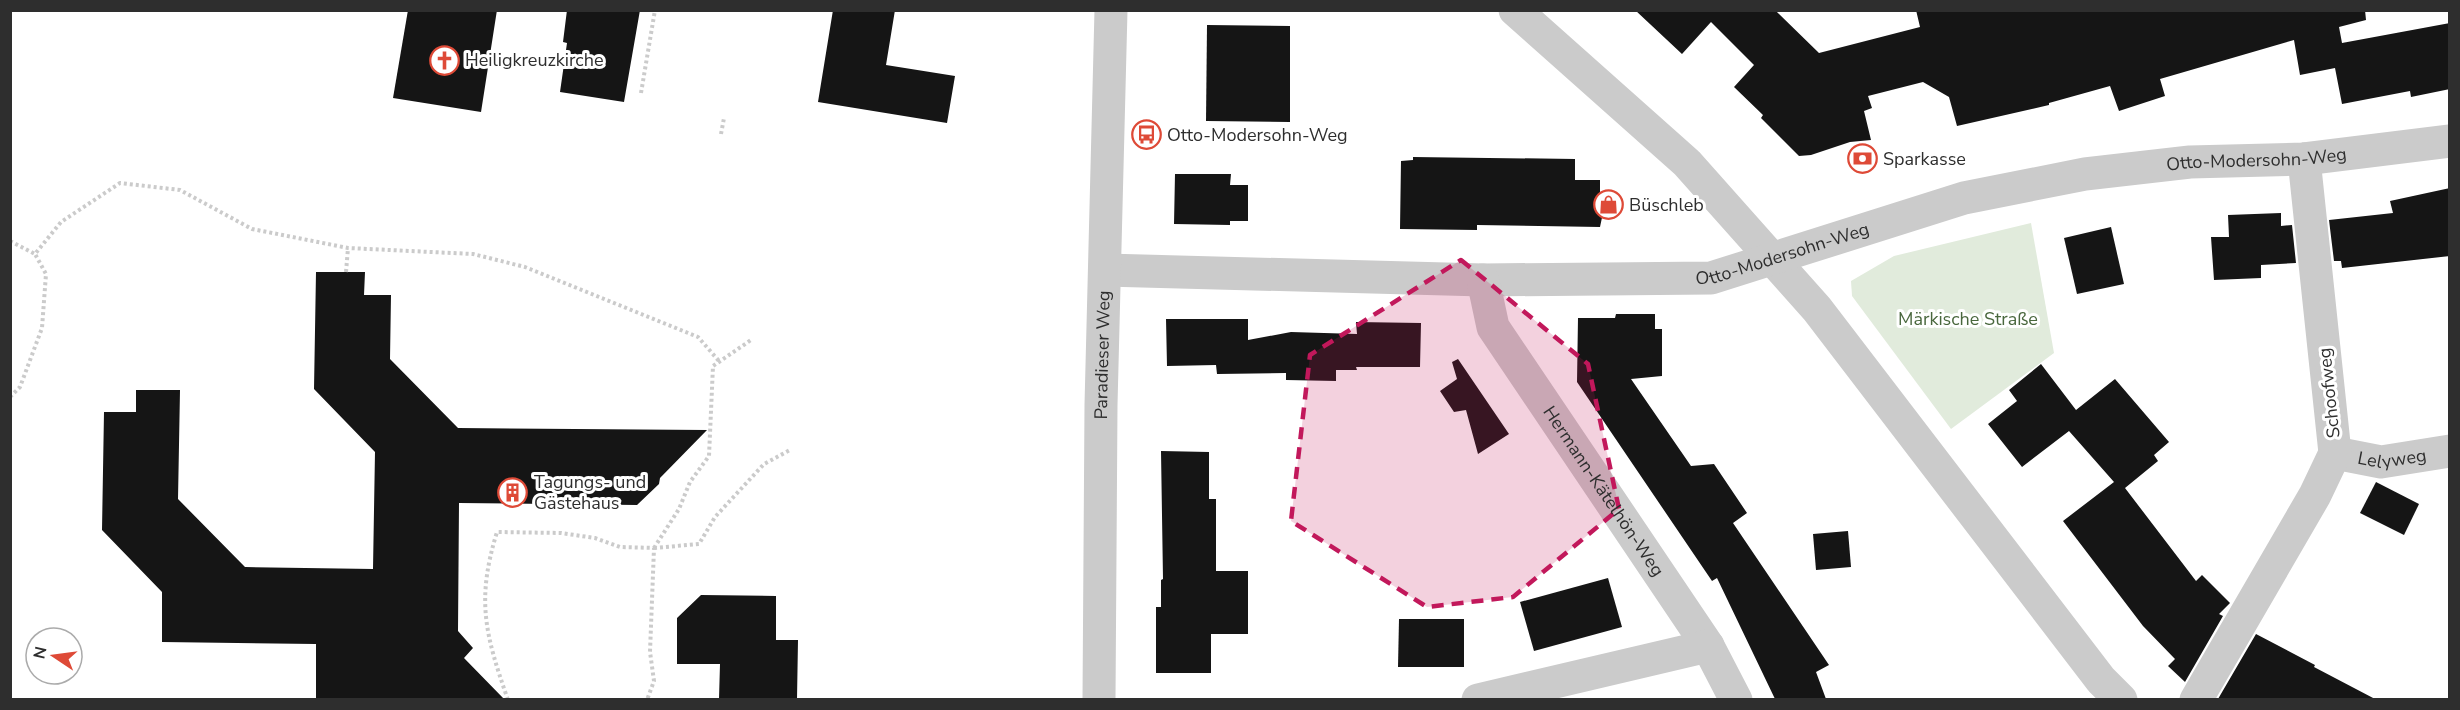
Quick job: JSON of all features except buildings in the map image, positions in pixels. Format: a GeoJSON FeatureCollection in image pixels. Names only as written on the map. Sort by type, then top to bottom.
{"type":"FeatureCollection","features":[{"type":"Feature","properties":{"kind":"street","name":"Paradieser Weg"},"geometry":{"type":"LineString","coordinates":[[1099,699],[1101,405],[1111,10]]}},
{"type":"Feature","properties":{"kind":"street"},"geometry":{"type":"LineString","coordinates":[[1515,10],[1687,163],[1774,259],[1817,309],[2101,680],[2121,699]]}},
{"type":"Feature","properties":{"kind":"street","name":"Otto-Modersohn-Weg"},"geometry":{"type":"LineString","coordinates":[[1105,270],[1483,280],[1711,278],[1847,233],[1964,198],[2085,174],[2190,162],[2304,159],[2450,141]]}},
{"type":"Feature","properties":{"kind":"street","name":"Schoofweg"},"geometry":{"type":"LineString","coordinates":[[2196,699],[2315,495],[2335,453],[2304,159]]}},
{"type":"Feature","properties":{"kind":"street","name":"Hermann-Kätelhön-Weg"},"geometry":{"type":"LineString","coordinates":[[1483,280],[1492,327],[1708,646],[1736,699]]}},
{"type":"Feature","properties":{"kind":"street","name":"Lelyweg"},"geometry":{"type":"LineString","coordinates":[[2335,453],[2381,462],[2450,451]]}},
{"type":"Feature","properties":{"kind":"street"},"geometry":{"type":"LineString","coordinates":[[1478,699],[1708,646]]}},
{"type":"Feature","properties":{"kind":"path"},"geometry":{"type":"LineString","coordinates":[[641,93],[655,10]]}},
{"type":"Feature","properties":{"kind":"path"},"geometry":{"type":"LineString","coordinates":[[721,134],[724,118]]}},
{"type":"Feature","properties":{"kind":"path"},"geometry":{"type":"LineString","coordinates":[[34,254],[61,222],[120,183],[180,190],[252,229],[348,248],[473,254],[525,267],[698,337],[719,361]]}},
{"type":"Feature","properties":{"kind":"path"},"geometry":{"type":"LineString","coordinates":[[10,241],[34,254],[46,274],[42,328],[20,387],[10,397]]}},
{"type":"Feature","properties":{"kind":"path"},"geometry":{"type":"LineString","coordinates":[[346,272],[348,248]]}},
{"type":"Feature","properties":{"kind":"path"},"geometry":{"type":"LineString","coordinates":[[647,699],[654,681],[650,652],[654,548],[679,509],[690,482],[710,456],[713,366],[751,340]]}},
{"type":"Feature","properties":{"kind":"path"},"geometry":{"type":"LineString","coordinates":[[508,699],[493,656],[484,607],[488,562],[497,532],[561,533],[595,538],[620,547],[654,548],[699,544],[715,517],[764,464],[790,450]]}},
{"type":"Feature","properties":{"kind":"highlighted area"},"geometry":{"type":"Polygon","coordinates":[[[1461,260],[1588,364],[1619,509],[1513,597],[1427,607],[1291,521],[1310,355],[1461,260]]]}},
{"type":"Feature","properties":{"kind":"green space","name":"Märkische Straße"},"geometry":{"type":"Polygon","coordinates":[[[2031,223],[2054,353],[1951,429],[1852,296],[1851,281],[1894,256],[2031,223]]]}},
{"type":"Feature","properties":{"kind":"place","name":"Heiligkreuzkirche"},"geometry":{"type":"Point","coordinates":[444,60]}},
{"type":"Feature","properties":{"kind":"place","name":"Otto-Modersohn-Weg"},"geometry":{"type":"Point","coordinates":[1146,135]}},
{"type":"Feature","properties":{"kind":"place","name":"Sparkasse"},"geometry":{"type":"Point","coordinates":[1862,159]}},
{"type":"Feature","properties":{"kind":"place","name":"Büschleb"},"geometry":{"type":"Point","coordinates":[1608,205]}},
{"type":"Feature","properties":{"kind":"place","name":"Tagungs- und Gästehaus"},"geometry":{"type":"Point","coordinates":[513,492]}}]}
